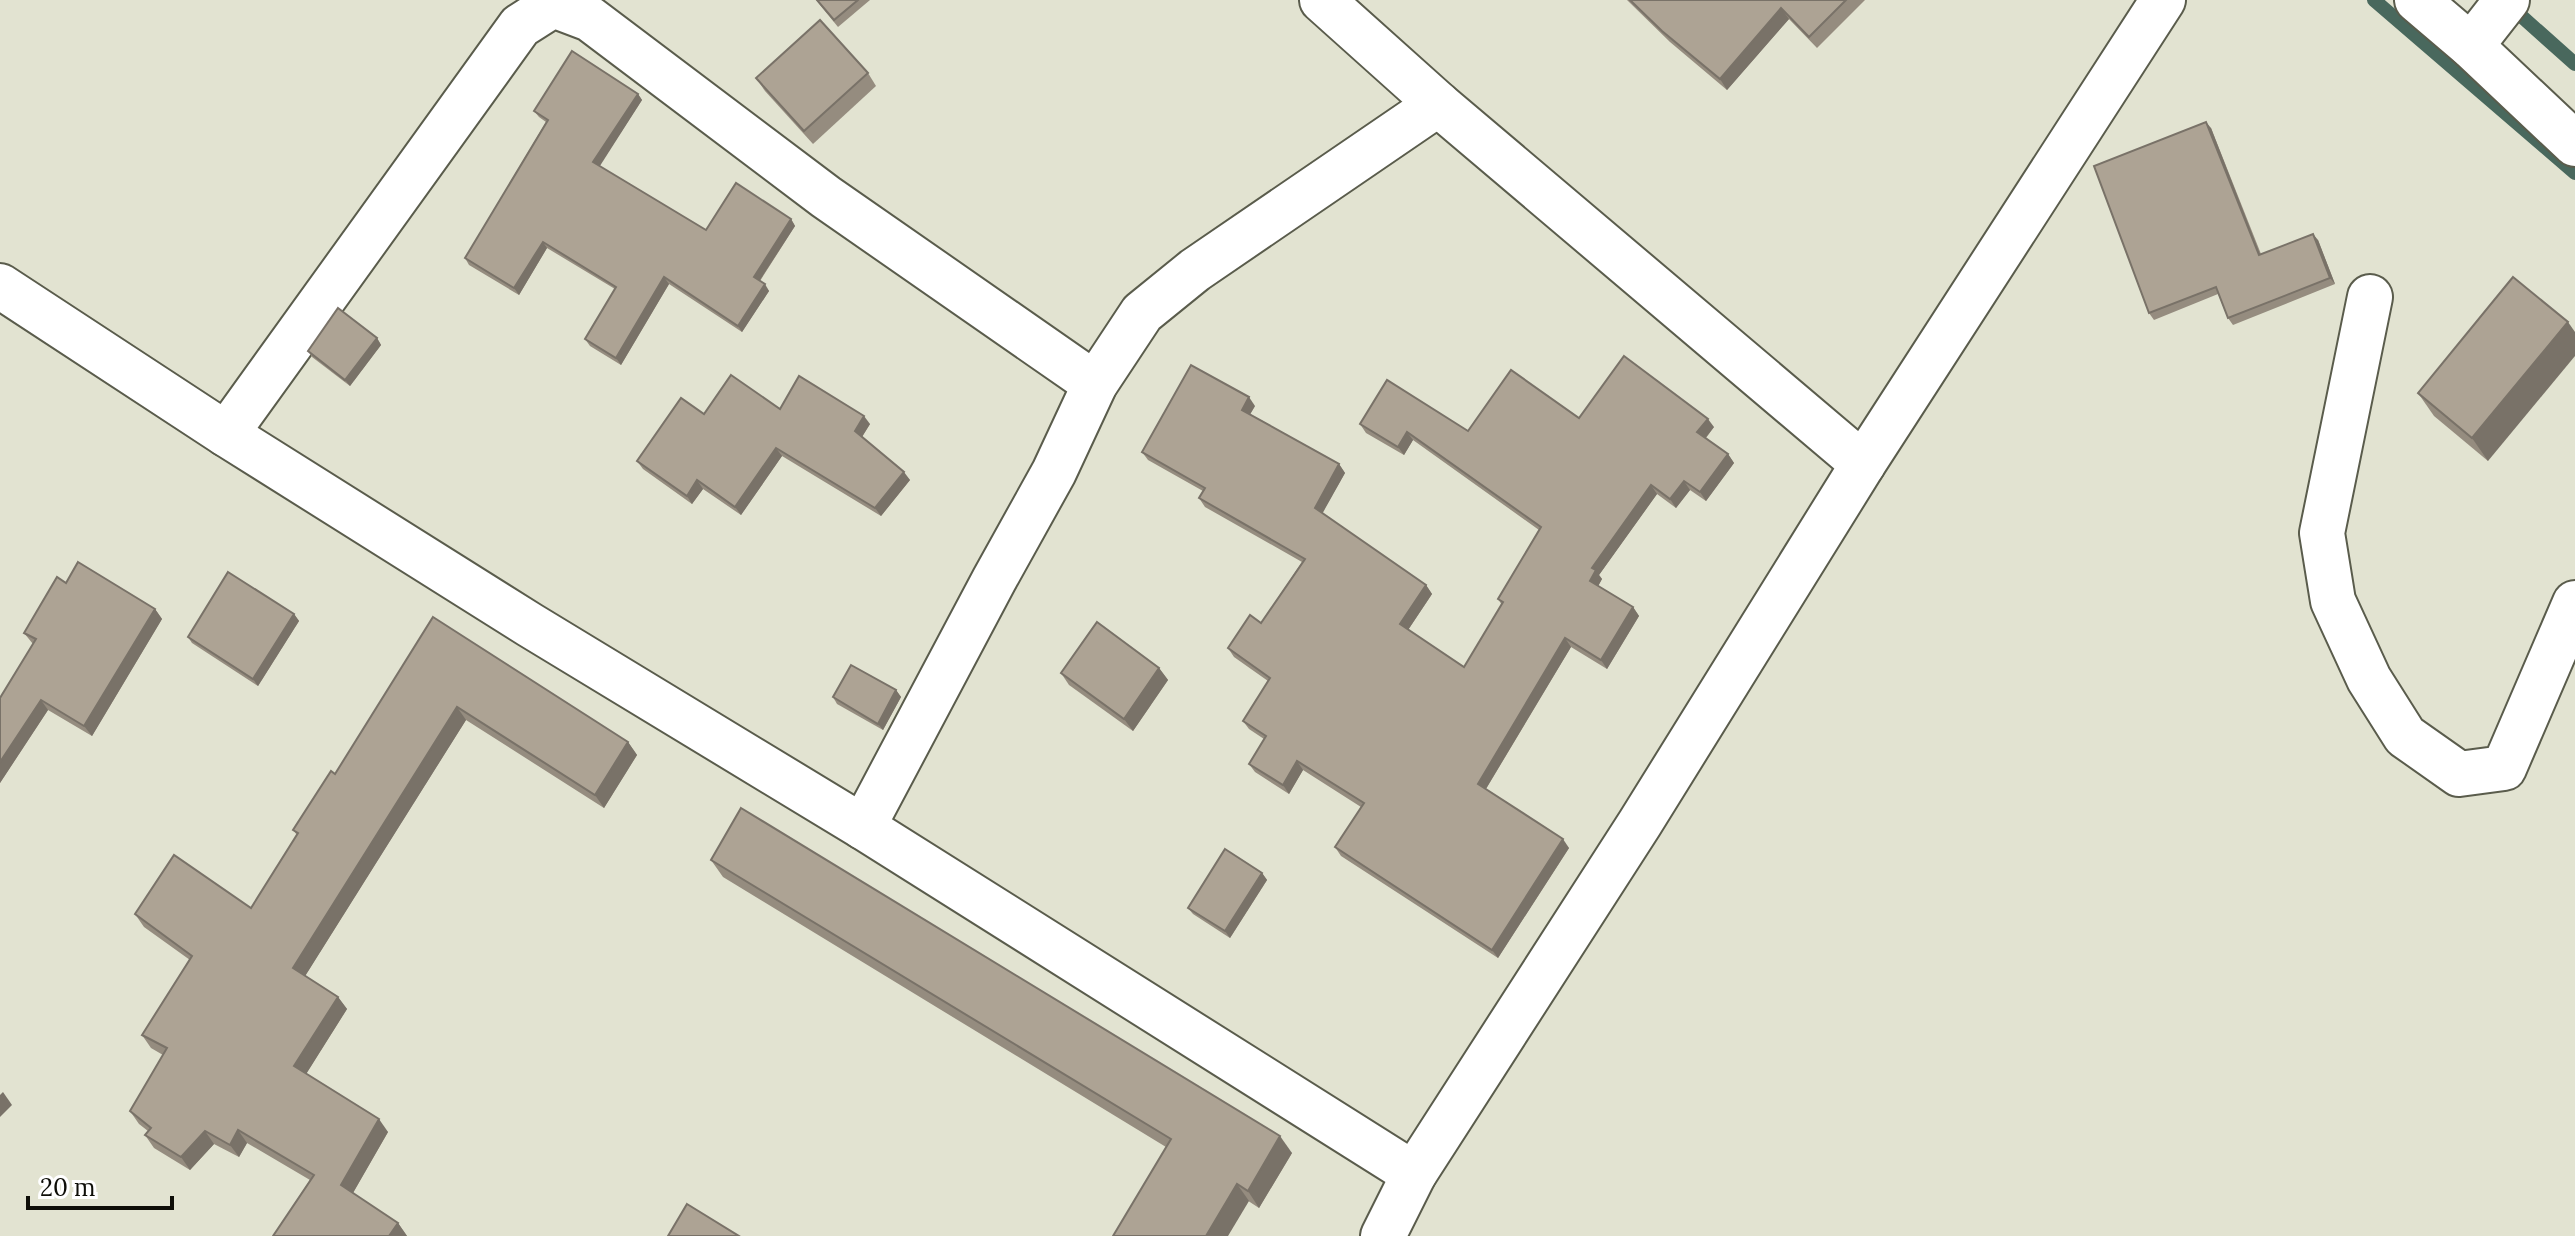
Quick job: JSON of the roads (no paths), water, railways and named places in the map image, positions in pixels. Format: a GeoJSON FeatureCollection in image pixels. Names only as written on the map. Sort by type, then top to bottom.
{"type":"FeatureCollection","features":[{"type":"Feature","properties":{"kind":"street"},"geometry":{"type":"LineString","coordinates":[[1322,0],[1438,104],[1863,464]]}},
{"type":"Feature","properties":{"kind":"street"},"geometry":{"type":"LineString","coordinates":[[1383,1236],[1414,1174],[1640,823],[1863,464],[2163,0]]}},
{"type":"Feature","properties":{"kind":"street"},"geometry":{"type":"LineString","coordinates":[[2417,0],[2575,144]]}},
{"type":"Feature","properties":{"kind":"street"},"geometry":{"type":"LineString","coordinates":[[2471,46],[2507,0]]}},
{"type":"Feature","properties":{"kind":"street"},"geometry":{"type":"LineString","coordinates":[[226,434],[520,26],[553,5],[590,19],[826,197],[1095,384]]}},
{"type":"Feature","properties":{"kind":"street"},"geometry":{"type":"LineString","coordinates":[[863,827],[1054,472],[1095,384],[1142,313],[1195,270],[1438,104]]}},
{"type":"Feature","properties":{"kind":"street"},"geometry":{"type":"LineString","coordinates":[[0,286],[226,434],[543,633],[863,827],[1414,1174]]}},
{"type":"Feature","properties":{"kind":"street"},"geometry":{"type":"LineString","coordinates":[[2370,297],[2322,533],[2333,601],[2369,679],[2405,736],[2459,774],[2504,768],[2575,603]]}},
{"type":"Feature","properties":{"kind":"waterway"},"geometry":{"type":"LineString","coordinates":[[2374,0],[2575,173]]}},
{"type":"Feature","properties":{"kind":"waterway"},"geometry":{"type":"LineString","coordinates":[[2519,14],[2575,64]]}}]}
